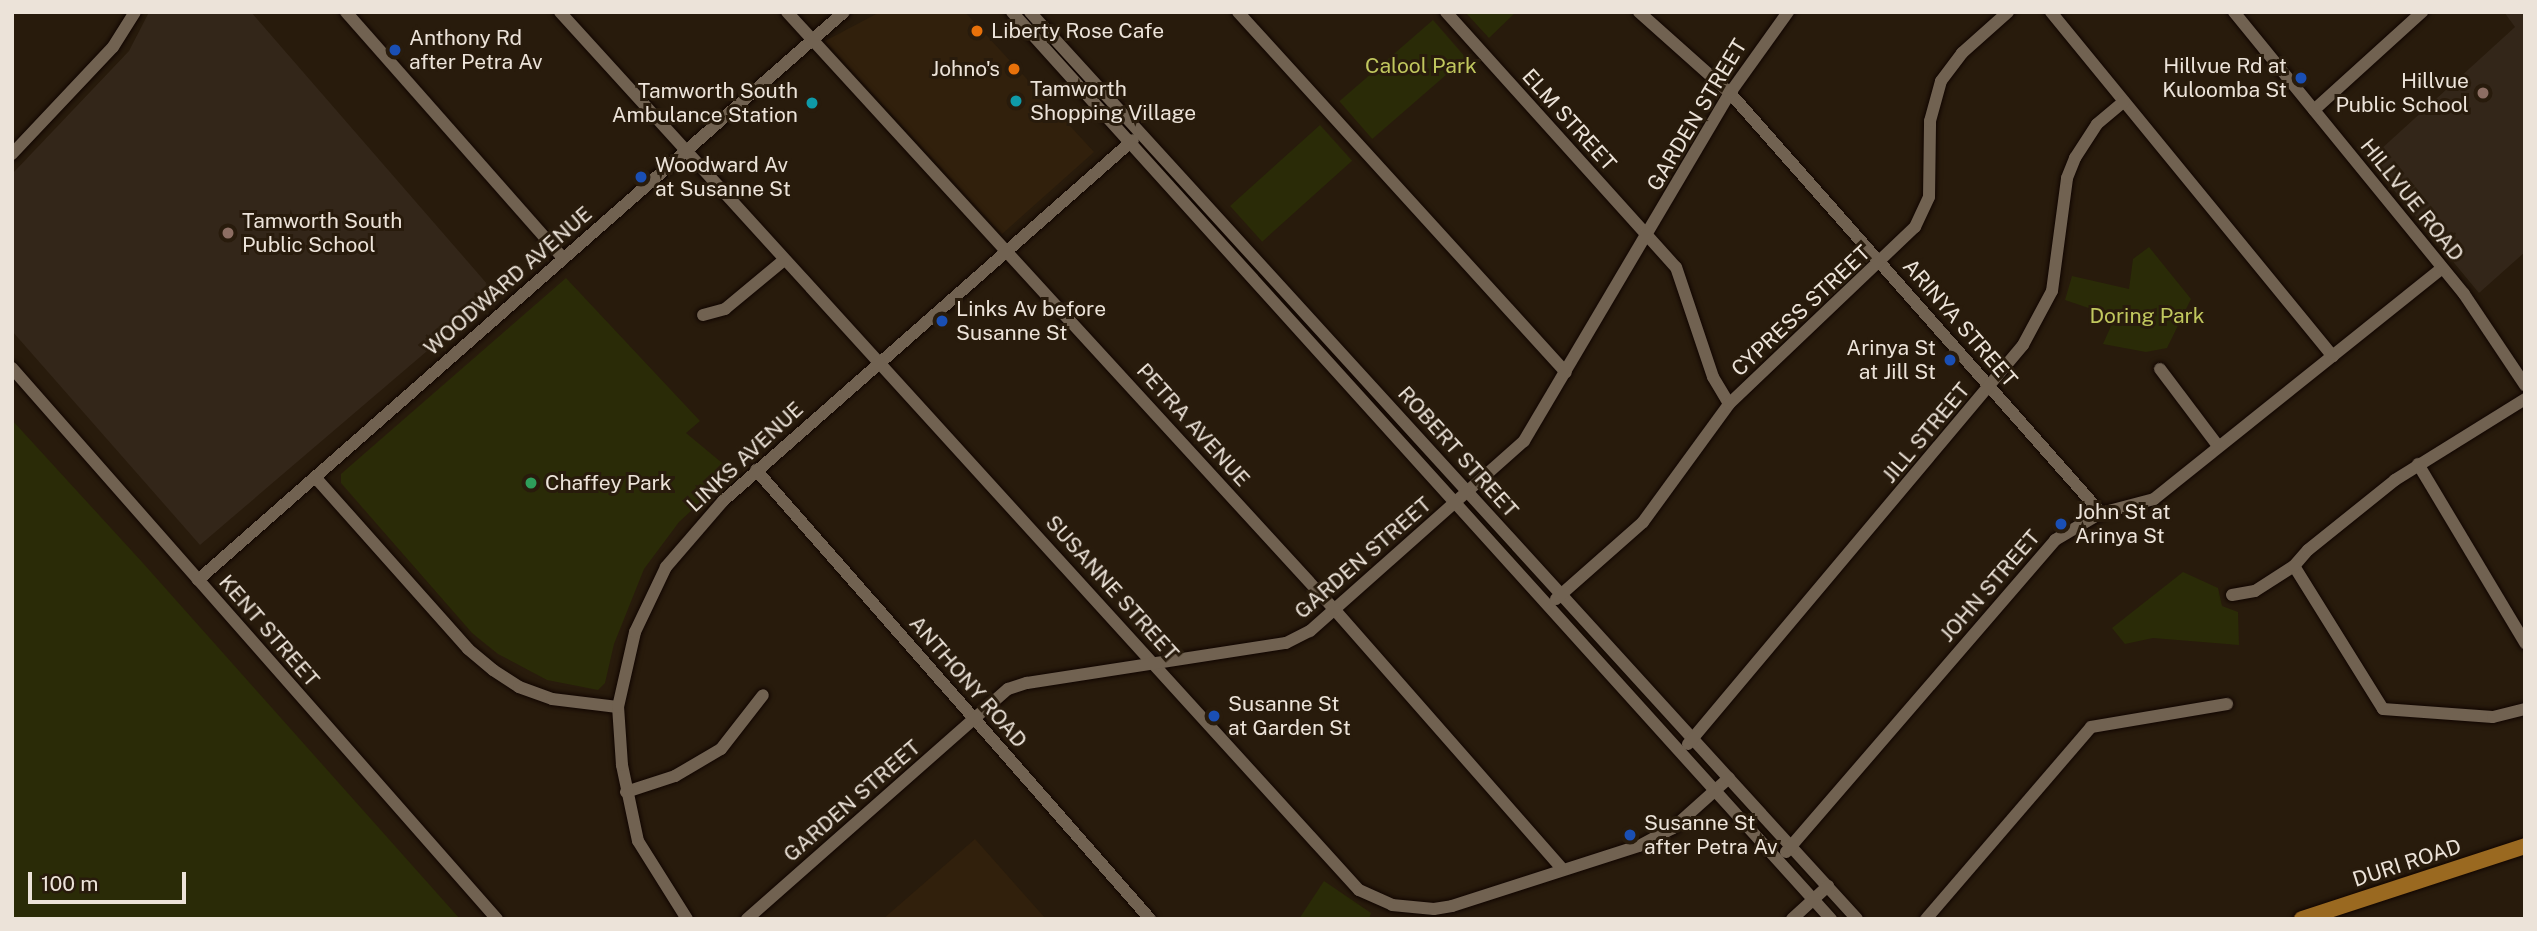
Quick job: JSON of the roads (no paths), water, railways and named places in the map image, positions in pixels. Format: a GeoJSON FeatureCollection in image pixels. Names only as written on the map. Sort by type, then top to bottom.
{"type":"FeatureCollection","features":[{"type":"Feature","properties":{"kind":"main road","name":"DURI ROAD"},"geometry":{"type":"LineString","coordinates":[[2302,919],[2525,846]]}},
{"type":"Feature","properties":{"kind":"street"},"geometry":{"type":"LineString","coordinates":[[12,155],[113,47],[135,12]]}},
{"type":"Feature","properties":{"kind":"street"},"geometry":{"type":"LineString","coordinates":[[346,12],[563,258]]}},
{"type":"Feature","properties":{"kind":"street","name":"SUSANNE STREET"},"geometry":{"type":"LineString","coordinates":[[561,12],[684,152],[1155,664],[1335,868],[1377,900],[1434,909],[1639,846],[1672,828],[1729,778]]}},
{"type":"Feature","properties":{"kind":"street","name":"PETRA AVENUE"},"geometry":{"type":"LineString","coordinates":[[787,12],[1008,249],[1334,609],[1563,870]]}},
{"type":"Feature","properties":{"kind":"street","name":"WOODWARD AVENUE"},"geometry":{"type":"LineString","coordinates":[[198,580],[844,12]]}},
{"type":"Feature","properties":{"kind":"street","name":"ROBERT STREET"},"geometry":{"type":"LineString","coordinates":[[1012,12],[1830,919]]}},
{"type":"Feature","properties":{"kind":"street","name":"ROBERT STREET"},"geometry":{"type":"LineString","coordinates":[[1030,12],[1857,919]]}},
{"type":"Feature","properties":{"kind":"street"},"geometry":{"type":"LineString","coordinates":[[1238,12],[1566,372]]}},
{"type":"Feature","properties":{"kind":"street","name":"ELM STREET"},"geometry":{"type":"LineString","coordinates":[[1446,12],[1676,267],[1713,377],[1729,404]]}},
{"type":"Feature","properties":{"kind":"street","name":"ARINYA STREET"},"geometry":{"type":"LineString","coordinates":[[1639,12],[1730,93],[2101,513]]}},
{"type":"Feature","properties":{"kind":"street","name":"GARDEN STREET"},"geometry":{"type":"LineString","coordinates":[[747,919],[1009,690],[1027,683],[1293,641],[1456,504],[1524,440],[1730,93],[1788,12]]}},
{"type":"Feature","properties":{"kind":"street","name":"CYPRESS STREET"},"geometry":{"type":"LineString","coordinates":[[1548,606],[1643,522],[1729,404],[1882,262],[1915,227],[1929,197],[1930,121],[1941,81],[1962,53],[2008,12]]}},
{"type":"Feature","properties":{"kind":"street"},"geometry":{"type":"LineString","coordinates":[[2051,12],[2333,356]]}},
{"type":"Feature","properties":{"kind":"street","name":"HILLVUE ROAD"},"geometry":{"type":"LineString","coordinates":[[2234,12],[2487,323],[2525,385]]}},
{"type":"Feature","properties":{"kind":"street"},"geometry":{"type":"LineString","coordinates":[[2314,110],[2422,12]]}},
{"type":"Feature","properties":{"kind":"street","name":"JILL STREET"},"geometry":{"type":"LineString","coordinates":[[1681,752],[1989,388],[2031,334],[2052,291],[2067,178],[2075,158],[2097,124],[2124,101]]}},
{"type":"Feature","properties":{"kind":"street","name":"LINKS AVENUE"},"geometry":{"type":"LineString","coordinates":[[687,919],[651,867],[626,792],[618,707],[635,632],[666,567],[702,521],[756,470],[1141,134]]}},
{"type":"Feature","properties":{"kind":"street"},"geometry":{"type":"LineString","coordinates":[[703,315],[725,309],[784,260]]}},
{"type":"Feature","properties":{"kind":"street","name":"JOHN STREET"},"geometry":{"type":"LineString","coordinates":[[1779,860],[2045,551],[2065,532],[2101,513],[2154,499],[2442,268]]}},
{"type":"Feature","properties":{"kind":"street","name":"KENT STREET"},"geometry":{"type":"LineString","coordinates":[[12,368],[497,919]]}},
{"type":"Feature","properties":{"kind":"street"},"geometry":{"type":"LineString","coordinates":[[2160,369],[2218,446]]}},
{"type":"Feature","properties":{"kind":"street"},"geometry":{"type":"LineString","coordinates":[[2232,595],[2255,591],[2294,566],[2308,550],[2418,464],[2525,398]]}},
{"type":"Feature","properties":{"kind":"street"},"geometry":{"type":"LineString","coordinates":[[2418,464],[2525,643]]}},
{"type":"Feature","properties":{"kind":"street","name":"ANTHONY ROAD"},"geometry":{"type":"LineString","coordinates":[[756,470],[1150,919]]}},
{"type":"Feature","properties":{"kind":"street"},"geometry":{"type":"LineString","coordinates":[[315,477],[468,649],[493,670],[519,687],[552,699],[618,707]]}},
{"type":"Feature","properties":{"kind":"street"},"geometry":{"type":"LineString","coordinates":[[2294,566],[2383,709],[2493,717],[2525,709]]}},
{"type":"Feature","properties":{"kind":"street"},"geometry":{"type":"LineString","coordinates":[[626,792],[675,776],[721,749],[763,695]]}},
{"type":"Feature","properties":{"kind":"street"},"geometry":{"type":"LineString","coordinates":[[1926,919],[2091,727],[2227,704]]}},
{"type":"Feature","properties":{"kind":"street"},"geometry":{"type":"LineString","coordinates":[[1792,919],[1828,886]]}},
{"type":"Feature","properties":{"kind":"place","name":"Liberty Rose Cafe"},"geometry":{"type":"Point","coordinates":[977,31]}},
{"type":"Feature","properties":{"kind":"place","name":"Anthony Rd after Petra Av"},"geometry":{"type":"Point","coordinates":[395,50]}},
{"type":"Feature","properties":{"kind":"place","name":"Johno's"},"geometry":{"type":"Point","coordinates":[1014,69]}},
{"type":"Feature","properties":{"kind":"place","name":"Hillvue Rd at Kuloomba St"},"geometry":{"type":"Point","coordinates":[2301,78]}},
{"type":"Feature","properties":{"kind":"place","name":"Hillvue Public School"},"geometry":{"type":"Point","coordinates":[2483,93]}},
{"type":"Feature","properties":{"kind":"place","name":"Tamworth Shopping Village"},"geometry":{"type":"Point","coordinates":[1016,101]}},
{"type":"Feature","properties":{"kind":"place","name":"Tamworth South Ambulance Station"},"geometry":{"type":"Point","coordinates":[812,103]}},
{"type":"Feature","properties":{"kind":"place","name":"Woodward Av at Susanne St"},"geometry":{"type":"Point","coordinates":[641,177]}},
{"type":"Feature","properties":{"kind":"place","name":"Tamworth South Public School"},"geometry":{"type":"Point","coordinates":[228,233]}},
{"type":"Feature","properties":{"kind":"place","name":"Links Av before Susanne St"},"geometry":{"type":"Point","coordinates":[942,321]}},
{"type":"Feature","properties":{"kind":"place","name":"Arinya St at Jill St"},"geometry":{"type":"Point","coordinates":[1950,360]}},
{"type":"Feature","properties":{"kind":"place","name":"Chaffey Park"},"geometry":{"type":"Point","coordinates":[531,483]}},
{"type":"Feature","properties":{"kind":"place","name":"John St at Arinya St"},"geometry":{"type":"Point","coordinates":[2061,524]}},
{"type":"Feature","properties":{"kind":"place","name":"Susanne St at Garden St"},"geometry":{"type":"Point","coordinates":[1214,716]}},
{"type":"Feature","properties":{"kind":"place","name":"Susanne St after Petra Av"},"geometry":{"type":"Point","coordinates":[1630,835]}},
{"type":"Feature","properties":{"kind":"park label","name":"Calool Park"},"geometry":{"type":"Point","coordinates":[1421,66]}},
{"type":"Feature","properties":{"kind":"park label","name":"Doring Park"},"geometry":{"type":"Point","coordinates":[2147,316]}}]}
